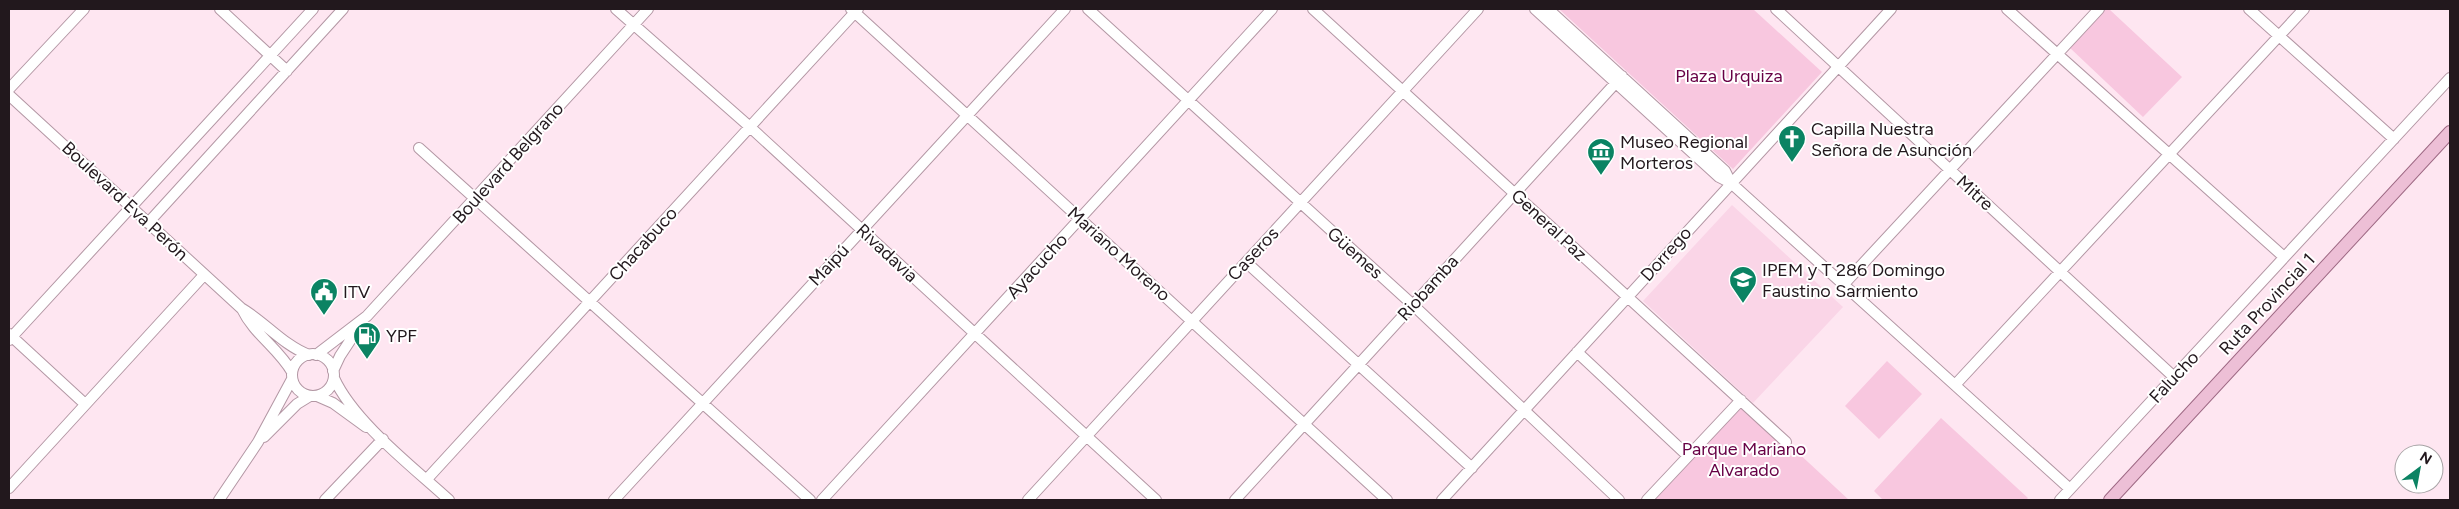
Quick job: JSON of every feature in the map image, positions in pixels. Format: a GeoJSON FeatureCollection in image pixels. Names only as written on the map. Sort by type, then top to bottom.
{"type":"FeatureCollection","features":[{"type":"Feature","properties":{"kind":"main road","name":"Ruta Provincial 1"},"geometry":{"type":"LineString","coordinates":[[2110,500],[2450,132]]}},
{"type":"Feature","properties":{"kind":"street"},"geometry":{"type":"LineString","coordinates":[[9,90],[84,9]]}},
{"type":"Feature","properties":{"kind":"street"},"geometry":{"type":"LineString","coordinates":[[220,9],[287,70]]}},
{"type":"Feature","properties":{"kind":"street"},"geometry":{"type":"LineString","coordinates":[[85,404],[10,337],[313,9]]}},
{"type":"Feature","properties":{"kind":"street"},"geometry":{"type":"LineString","coordinates":[[148,223],[343,9]]}},
{"type":"Feature","properties":{"kind":"street","name":"Rivadavia"},"geometry":{"type":"LineString","coordinates":[[616,9],[750,127],[1156,500]]}},
{"type":"Feature","properties":{"kind":"street","name":"Boulevard Belgrano"},"geometry":{"type":"LineString","coordinates":[[333,374],[340,356],[367,316],[648,9]]}},
{"type":"Feature","properties":{"kind":"street","name":"Maipú"},"geometry":{"type":"LineString","coordinates":[[614,500],[1065,9]]}},
{"type":"Feature","properties":{"kind":"street","name":"Güemes"},"geometry":{"type":"LineString","coordinates":[[1088,9],[1413,305],[1619,500]]}},
{"type":"Feature","properties":{"kind":"street","name":"Ayacucho"},"geometry":{"type":"LineString","coordinates":[[822,500],[1272,9]]}},
{"type":"Feature","properties":{"kind":"street","name":"General Paz"},"geometry":{"type":"LineString","coordinates":[[1313,9],[1786,442]]}},
{"type":"Feature","properties":{"kind":"street","name":"Caseros"},"geometry":{"type":"LineString","coordinates":[[1028,500],[1478,9]]}},
{"type":"Feature","properties":{"kind":"street"},"geometry":{"type":"LineString","coordinates":[[1535,9],[1619,80]]}},
{"type":"Feature","properties":{"kind":"street"},"geometry":{"type":"LineString","coordinates":[[1548,9],[1719,177],[1731,183],[2070,490]]}},
{"type":"Feature","properties":{"kind":"street","name":"Mitre"},"geometry":{"type":"LineString","coordinates":[[1776,9],[2061,270],[2174,377]]}},
{"type":"Feature","properties":{"kind":"street","name":"Dorrego"},"geometry":{"type":"LineString","coordinates":[[1442,500],[1891,9]]}},
{"type":"Feature","properties":{"kind":"street"},"geometry":{"type":"LineString","coordinates":[[2008,9],[2284,257]]}},
{"type":"Feature","properties":{"kind":"street"},"geometry":{"type":"LineString","coordinates":[[1844,284],[2098,9]]}},
{"type":"Feature","properties":{"kind":"street"},"geometry":{"type":"LineString","coordinates":[[2249,9],[2394,139]]}},
{"type":"Feature","properties":{"kind":"street"},"geometry":{"type":"LineString","coordinates":[[1955,385],[2304,9]]}},
{"type":"Feature","properties":{"kind":"street","name":"Mariano Moreno"},"geometry":{"type":"LineString","coordinates":[[855,10],[966,115],[1387,500]]}},
{"type":"Feature","properties":{"kind":"street","name":"Chacabuco"},"geometry":{"type":"LineString","coordinates":[[427,479],[855,10]]}},
{"type":"Feature","properties":{"kind":"street","name":"Falucho"},"geometry":{"type":"LineString","coordinates":[[2060,500],[2450,78]]}},
{"type":"Feature","properties":{"kind":"street","name":"Riobamba"},"geometry":{"type":"LineString","coordinates":[[1235,500],[1619,80]]}},
{"type":"Feature","properties":{"kind":"street","name":"Boulevard Eva Perón"},"geometry":{"type":"LineString","coordinates":[[9,95],[241,308]]}},
{"type":"Feature","properties":{"kind":"street"},"geometry":{"type":"LineString","coordinates":[[419,148],[810,500]]}},
{"type":"Feature","properties":{"kind":"street"},"geometry":{"type":"LineString","coordinates":[[1246,262],[1472,468]]}},
{"type":"Feature","properties":{"kind":"street"},"geometry":{"type":"LineString","coordinates":[[9,488],[204,275]]}},
{"type":"Feature","properties":{"kind":"street"},"geometry":{"type":"LineString","coordinates":[[241,308],[255,316],[293,349],[328,361],[340,391],[383,439]]}},
{"type":"Feature","properties":{"kind":"street"},"geometry":{"type":"LineString","coordinates":[[241,308],[248,323],[284,358],[298,390],[333,402],[383,439],[449,500]]}},
{"type":"Feature","properties":{"kind":"street","name":"Boulevard Belgrano"},"geometry":{"type":"LineString","coordinates":[[313,355],[367,316]]}},
{"type":"Feature","properties":{"kind":"street"},"geometry":{"type":"LineString","coordinates":[[1577,352],[1688,456]]}},
{"type":"Feature","properties":{"kind":"street"},"geometry":{"type":"LineString","coordinates":[[219,500],[258,442],[298,361],[313,355]]}},
{"type":"Feature","properties":{"kind":"street"},"geometry":{"type":"LineString","coordinates":[[258,442],[297,404],[329,389],[333,374]]}},
{"type":"Feature","properties":{"kind":"street"},"geometry":{"type":"LineString","coordinates":[[1647,500],[1741,400]]}},
{"type":"Feature","properties":{"kind":"street"},"geometry":{"type":"LineString","coordinates":[[325,500],[383,439]]}},
{"type":"Feature","properties":{"kind":"shaded area","name":"IPEM y T 286 Domingo Faustino Sarmiento"},"geometry":{"type":"Polygon","coordinates":[[[1732,205],[1843,307],[1753,403],[1643,301],[1732,205]]]}},
{"type":"Feature","properties":{"kind":"green space","name":"Plaza Urquiza"},"geometry":{"type":"Polygon","coordinates":[[[1559,9],[1753,9],[1822,72],[1733,169],[1559,9]]]}},
{"type":"Feature","properties":{"kind":"green space"},"geometry":{"type":"Polygon","coordinates":[[[2105,9],[2109,9],[2182,77],[2143,117],[2069,47],[2105,9]]]}},
{"type":"Feature","properties":{"kind":"green space"},"geometry":{"type":"Polygon","coordinates":[[[1887,361],[1922,394],[1879,439],[1845,406],[1887,361]]]}},
{"type":"Feature","properties":{"kind":"green space","name":"Parque Mariano Alvarado"},"geometry":{"type":"Polygon","coordinates":[[[1741,400],[1849,500],[1649,500],[1741,400]]]}},
{"type":"Feature","properties":{"kind":"green space"},"geometry":{"type":"Polygon","coordinates":[[[1941,418],[2028,498],[2026,500],[1883,500],[1874,491],[1941,418]]]}},
{"type":"Feature","properties":{"kind":"place","name":"Capilla Nuestra Señora de Asunción"},"geometry":{"type":"Point","coordinates":[1792,163]}},
{"type":"Feature","properties":{"kind":"place","name":"Museo Regional Morteros"},"geometry":{"type":"Point","coordinates":[1601,176]}},
{"type":"Feature","properties":{"kind":"place","name":"IPEM y T 286 Domingo Faustino Sarmiento"},"geometry":{"type":"Point","coordinates":[1743,304]}},
{"type":"Feature","properties":{"kind":"place","name":"ITV"},"geometry":{"type":"Point","coordinates":[324,316]}},
{"type":"Feature","properties":{"kind":"place","name":"YPF"},"geometry":{"type":"Point","coordinates":[367,360]}}]}
